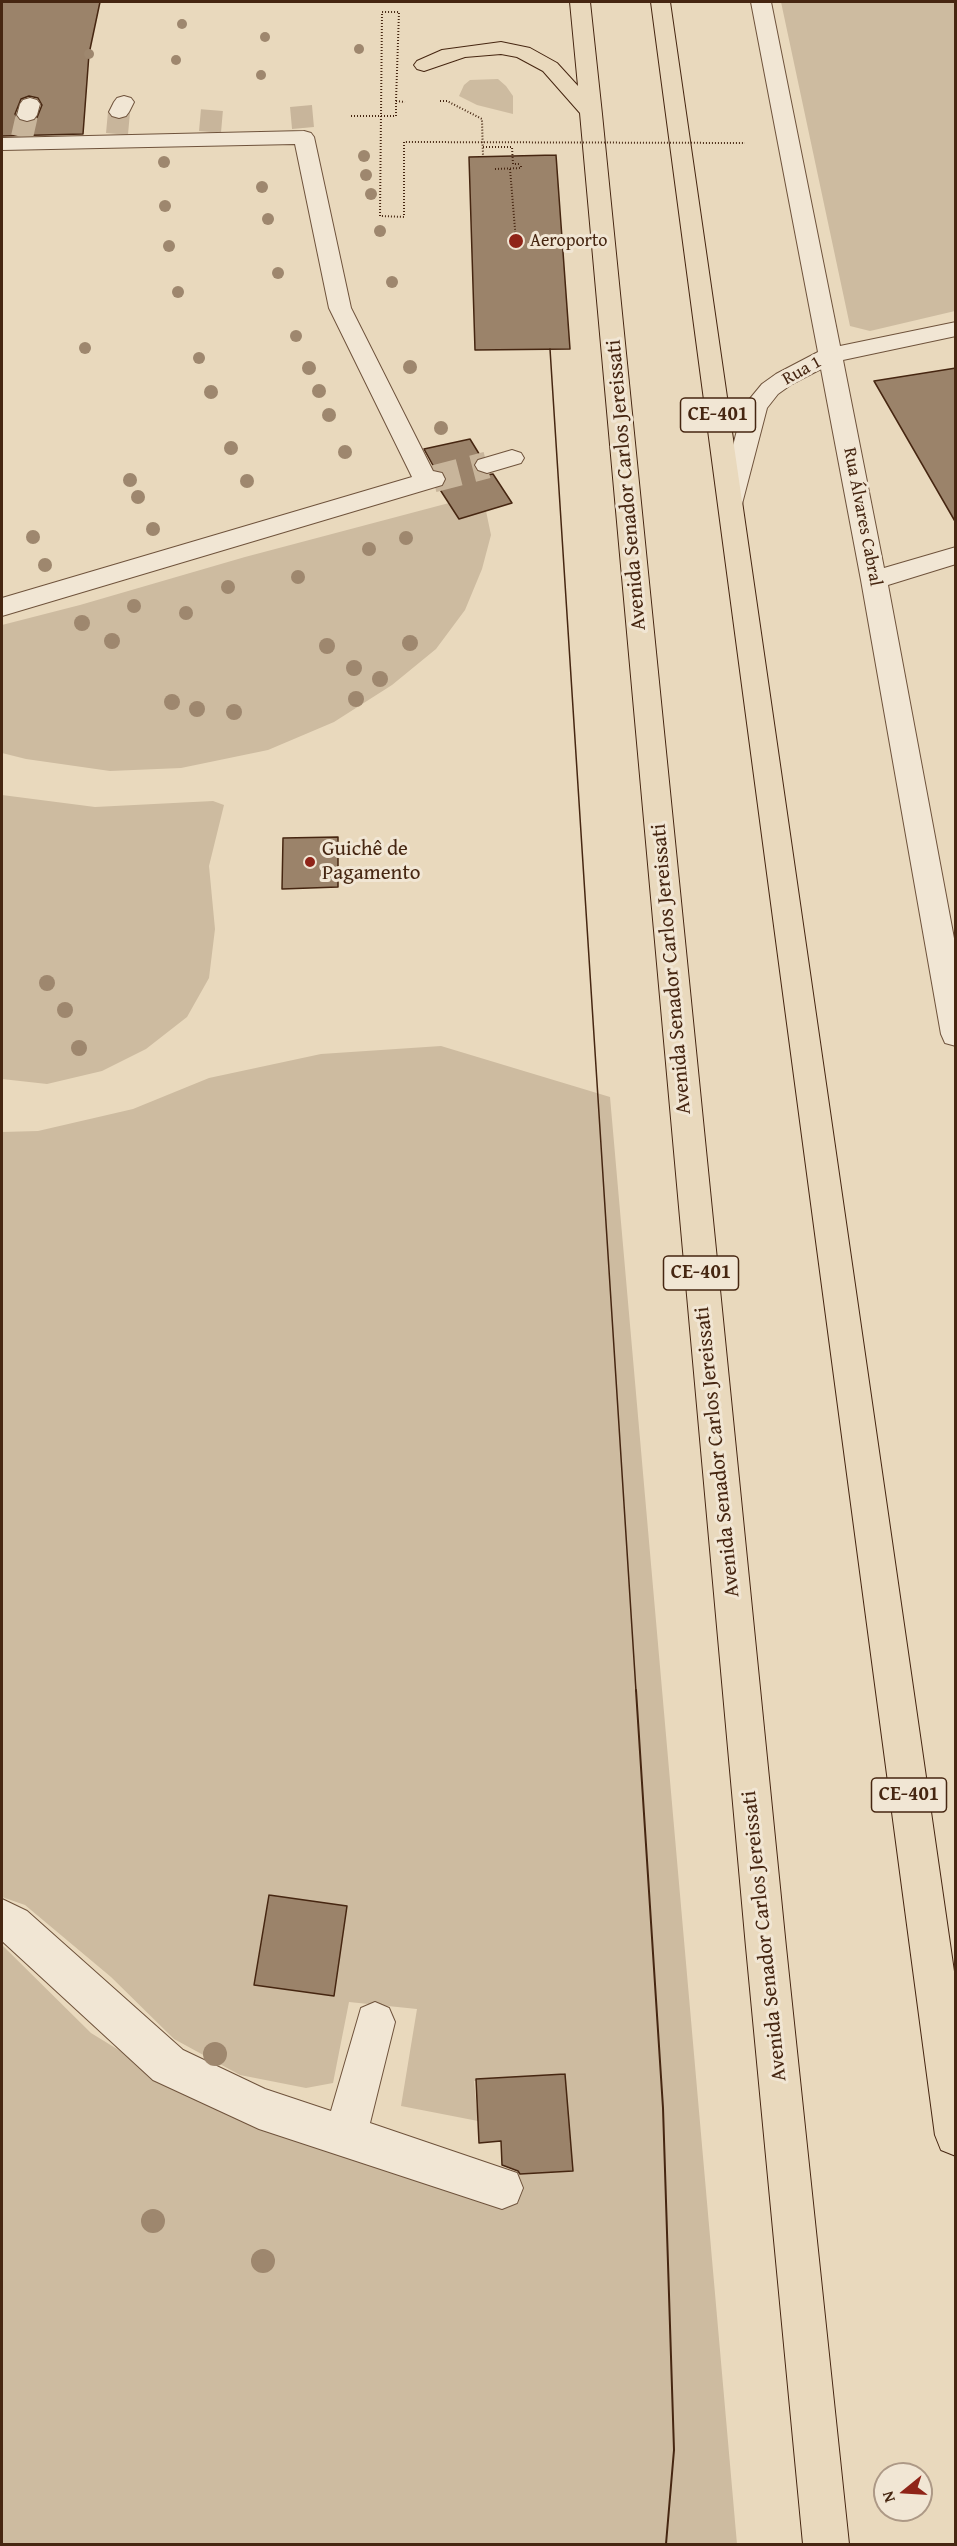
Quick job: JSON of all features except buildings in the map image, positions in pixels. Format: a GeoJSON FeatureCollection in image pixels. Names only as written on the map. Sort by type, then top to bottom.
{"type":"FeatureCollection","features":[{"type":"Feature","properties":{"kind":"main road","name":"Avenida Senador Carlos Jereissati"},"geometry":{"type":"LineString","coordinates":[[580,2],[703,1297],[826,2544]]}},
{"type":"Feature","properties":{"kind":"main road","name":"CE-401"},"geometry":{"type":"LineString","coordinates":[[660,2],[956,2135]]}},
{"type":"Feature","properties":{"kind":"main road"},"geometry":{"type":"LineString","coordinates":[[424,65],[449,54],[480,49],[501,48],[523,52],[550,67],[591,114]]}},
{"type":"Feature","properties":{"kind":"street","name":"Rua Álvares Cabral"},"geometry":{"type":"LineString","coordinates":[[760,2],[874,580],[956,1034]]}},
{"type":"Feature","properties":{"kind":"street"},"geometry":{"type":"LineString","coordinates":[[2,607],[430,480],[340,308],[304,133],[15,142]]}},
{"type":"Feature","properties":{"kind":"street","name":"Rua 1"},"geometry":{"type":"LineString","coordinates":[[730,504],[755,407],[770,389],[784,379],[831,355],[956,329]]}},
{"type":"Feature","properties":{"kind":"street"},"geometry":{"type":"LineString","coordinates":[[487,465],[512,458]]}},
{"type":"Feature","properties":{"kind":"street"},"geometry":{"type":"LineString","coordinates":[[874,580],[956,555]]}},
{"type":"Feature","properties":{"kind":"street"},"geometry":{"type":"LineString","coordinates":[[2,1919],[13,1925],[168,2065],[259,2108],[502,2188]]}},
{"type":"Feature","properties":{"kind":"street"},"geometry":{"type":"LineString","coordinates":[[345,2137],[375,2022]]}},
{"type":"Feature","properties":{"kind":"path"},"geometry":{"type":"LineString","coordinates":[[351,116],[396,116],[399,12],[382,12],[380,216],[404,217],[404,142],[745,142]]}},
{"type":"Feature","properties":{"kind":"path"},"geometry":{"type":"LineString","coordinates":[[439,101],[447,101],[482,119],[483,156]]}},
{"type":"Feature","properties":{"kind":"path"},"geometry":{"type":"LineString","coordinates":[[396,102],[405,102]]}},
{"type":"Feature","properties":{"kind":"path"},"geometry":{"type":"LineString","coordinates":[[483,147],[512,147],[513,164],[521,164],[521,168],[495,169]]}},
{"type":"Feature","properties":{"kind":"path"},"geometry":{"type":"LineString","coordinates":[[510,169],[516,241]]}},
{"type":"Feature","properties":{"kind":"shaded area"},"geometry":{"type":"Polygon","coordinates":[[[781,2],[955,2],[955,311],[870,331],[850,326],[781,2]]]}},
{"type":"Feature","properties":{"kind":"shaded area"},"geometry":{"type":"Polygon","coordinates":[[[498,79],[513,96],[513,114],[477,105],[459,96],[464,85],[470,80],[498,79]]]}},
{"type":"Feature","properties":{"kind":"shaded area"},"geometry":{"type":"Polygon","coordinates":[[[449,503],[459,519],[486,511],[491,535],[482,569],[465,610],[436,649],[392,685],[334,722],[268,750],[181,768],[110,771],[26,759],[2,753],[2,625],[449,503]]]}},
{"type":"Feature","properties":{"kind":"shaded area"},"geometry":{"type":"Polygon","coordinates":[[[2,795],[95,807],[213,801],[224,805],[209,866],[215,929],[209,978],[187,1017],[146,1049],[102,1071],[47,1084],[2,1079],[2,795]]]}},
{"type":"Feature","properties":{"kind":"shaded area"},"geometry":{"type":"Polygon","coordinates":[[[441,1046],[610,1097],[737,2544],[2,2544],[2,1945],[91,2033],[179,2087],[357,2155],[508,2208],[515,2172],[567,2170],[560,2075],[474,2081],[478,2121],[401,2106],[417,2009],[349,2002],[333,2083],[306,2088],[240,2075],[174,2039],[111,1977],[25,1905],[2,1897],[2,1132],[38,1131],[133,1109],[209,1078],[321,1054],[441,1046]]]}},
{"type":"Feature","properties":{"kind":"tunnel"},"geometry":{"type":"LineString","coordinates":[[301,106],[303,128]]}},
{"type":"Feature","properties":{"kind":"tunnel"},"geometry":{"type":"LineString","coordinates":[[210,132],[212,109]]}},
{"type":"Feature","properties":{"kind":"tunnel"},"geometry":{"type":"LineString","coordinates":[[117,134],[119,112]]}},
{"type":"Feature","properties":{"kind":"tunnel"},"geometry":{"type":"LineString","coordinates":[[22,137],[27,115]]}},
{"type":"Feature","properties":{"kind":"tunnel"},"geometry":{"type":"LineString","coordinates":[[433,479],[487,465]]}},
{"type":"Feature","properties":{"kind":"tram line"},"geometry":{"type":"LineString","coordinates":[[550,349],[636,1691]]}},
{"type":"Feature","properties":{"kind":"tram line"},"geometry":{"type":"LineString","coordinates":[[636,1690],[663,2108],[674,2450],[666,2544]]}},
{"type":"Feature","properties":{"kind":"place","name":"Aeroporto"},"geometry":{"type":"Point","coordinates":[516,241]}},
{"type":"Feature","properties":{"kind":"place","name":"Guichê de Pagamento"},"geometry":{"type":"Point","coordinates":[310,862]}}]}
